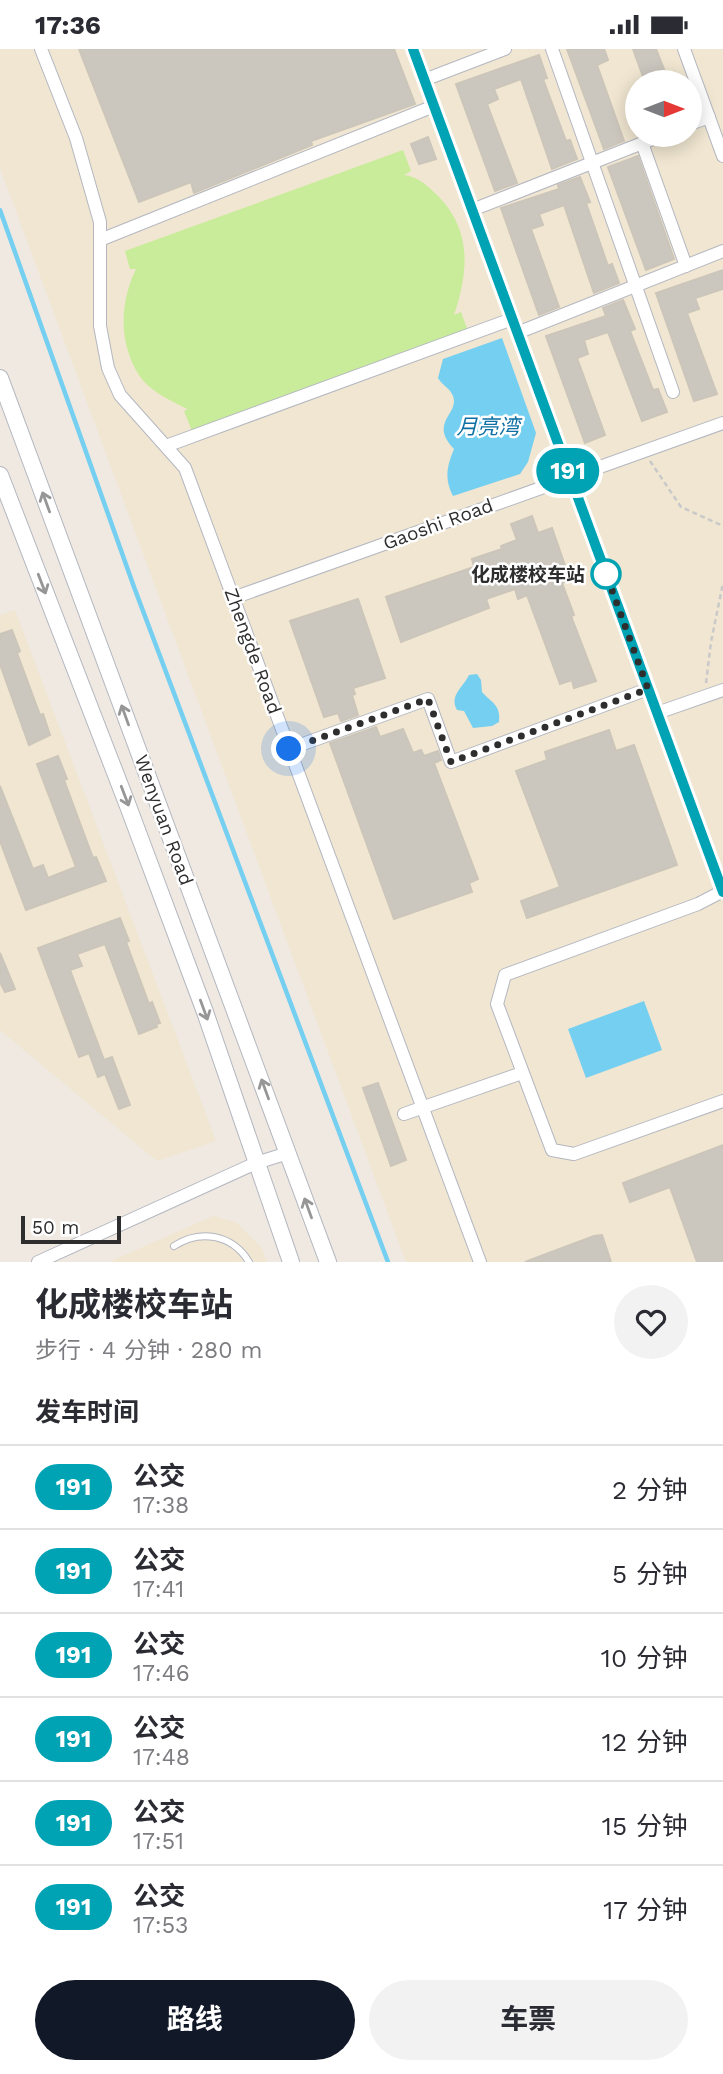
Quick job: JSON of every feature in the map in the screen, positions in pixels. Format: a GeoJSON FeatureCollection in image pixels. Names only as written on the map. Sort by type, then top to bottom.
{"type":"FeatureCollection","features":[{"type":"Feature","properties":{"kind":"main road","name":"Wenyuan Road"},"geometry":{"type":"LineString","coordinates":[[0,378],[328,1262]]}},
{"type":"Feature","properties":{"kind":"main road","name":"Wenyuan Road"},"geometry":{"type":"LineString","coordinates":[[0,475],[205,1012],[291,1262]]}},
{"type":"Feature","properties":{"kind":"street","name":"Zhengde Road"},"geometry":{"type":"LineString","coordinates":[[41,49],[76,138],[100,222],[100,325],[108,368],[120,395],[185,468],[480,1262]]}},
{"type":"Feature","properties":{"kind":"street"},"geometry":{"type":"LineString","coordinates":[[413,49],[723,892],[698,904],[505,975],[497,1004],[552,1150],[574,1154],[723,1101]]}},
{"type":"Feature","properties":{"kind":"street"},"geometry":{"type":"LineString","coordinates":[[424,80],[505,49]]}},
{"type":"Feature","properties":{"kind":"street"},"geometry":{"type":"LineString","coordinates":[[552,49],[673,392]]}},
{"type":"Feature","properties":{"kind":"street"},"geometry":{"type":"LineString","coordinates":[[684,49],[723,156]]}},
{"type":"Feature","properties":{"kind":"street"},"geometry":{"type":"LineString","coordinates":[[100,240],[434,106]]}},
{"type":"Feature","properties":{"kind":"street"},"geometry":{"type":"LineString","coordinates":[[702,120],[709,117]]}},
{"type":"Feature","properties":{"kind":"street"},"geometry":{"type":"LineString","coordinates":[[472,210],[632,147]]}},
{"type":"Feature","properties":{"kind":"street"},"geometry":{"type":"LineString","coordinates":[[643,147],[686,265]]}},
{"type":"Feature","properties":{"kind":"street"},"geometry":{"type":"LineString","coordinates":[[517,333],[723,251]]}},
{"type":"Feature","properties":{"kind":"street"},"geometry":{"type":"LineString","coordinates":[[166,446],[512,319]]}},
{"type":"Feature","properties":{"kind":"street","name":"Gaoshi Road"},"geometry":{"type":"LineString","coordinates":[[233,599],[723,423]]}},
{"type":"Feature","properties":{"kind":"street"},"geometry":{"type":"LineString","coordinates":[[289,749],[428,699],[451,762],[648,689]]}},
{"type":"Feature","properties":{"kind":"street"},"geometry":{"type":"LineString","coordinates":[[657,713],[723,689]]}},
{"type":"Feature","properties":{"kind":"street"},"geometry":{"type":"LineString","coordinates":[[404,1114],[522,1073]]}},
{"type":"Feature","properties":{"kind":"street"},"geometry":{"type":"LineString","coordinates":[[38,1262],[256,1163],[288,1153]]}},
{"type":"Feature","properties":{"kind":"lane"},"geometry":{"type":"LineString","coordinates":[[174,1246],[192,1237],[213,1236],[231,1243],[249,1262]]}},
{"type":"Feature","properties":{"kind":"path"},"geometry":{"type":"LineString","coordinates":[[643,451],[681,507],[723,526]]}},
{"type":"Feature","properties":{"kind":"path"},"geometry":{"type":"LineString","coordinates":[[704,696],[723,583]]}},
{"type":"Feature","properties":{"kind":"shaded area"},"geometry":{"type":"Polygon","coordinates":[[[0,49],[723,49],[723,1262],[406,1262],[0,168],[0,49]]]}},
{"type":"Feature","properties":{"kind":"shaded area"},"geometry":{"type":"Polygon","coordinates":[[[15,610],[216,1141],[157,1161],[0,1030],[0,615],[15,610]]]}},
{"type":"Feature","properties":{"kind":"shaded area"},"geometry":{"type":"Polygon","coordinates":[[[213,1216],[236,1222],[262,1248],[267,1262],[109,1262],[213,1216]]]}},
{"type":"Feature","properties":{"kind":"green space"},"geometry":{"type":"Polygon","coordinates":[[[403,150],[411,171],[404,175],[421,181],[436,194],[456,221],[464,251],[464,266],[463,282],[454,315],[461,312],[468,331],[192,431],[184,411],[188,409],[148,386],[139,375],[127,349],[124,308],[136,269],[130,269],[125,251],[403,150]]]}},
{"type":"Feature","properties":{"kind":"water","name":"月亮湾"},"geometry":{"type":"Polygon","coordinates":[[[502,338],[536,433],[528,462],[520,474],[453,496],[448,484],[448,473],[454,449],[447,440],[444,425],[454,402],[452,393],[438,378],[443,359],[502,338]]]}},
{"type":"Feature","properties":{"kind":"water"},"geometry":{"type":"Polygon","coordinates":[[[477,674],[481,680],[482,692],[497,708],[499,722],[492,726],[473,728],[464,711],[457,710],[455,700],[469,675],[477,674]]]}},
{"type":"Feature","properties":{"kind":"water"},"geometry":{"type":"Polygon","coordinates":[[[644,1001],[662,1050],[586,1078],[568,1029],[644,1001]]]}},
{"type":"Feature","properties":{"kind":"building"},"geometry":{"type":"Polygon","coordinates":[[[79,49],[394,49],[415,104],[311,141],[312,145],[194,193],[191,182],[139,202],[79,49]]]}},
{"type":"Feature","properties":{"kind":"building"},"geometry":{"type":"Polygon","coordinates":[[[567,49],[604,49],[608,60],[597,65],[624,141],[604,149],[567,49]]]}},
{"type":"Feature","properties":{"kind":"building"},"geometry":{"type":"Polygon","coordinates":[[[633,49],[656,49],[664,70],[641,70],[633,49]]]}},
{"type":"Feature","properties":{"kind":"building"},"geometry":{"type":"Polygon","coordinates":[[[539,55],[547,78],[543,79],[566,141],[570,140],[577,159],[552,169],[521,79],[494,89],[498,99],[487,104],[517,183],[495,191],[456,84],[539,55]]]}},
{"type":"Feature","properties":{"kind":"building"},"geometry":{"type":"Polygon","coordinates":[[[428,137],[436,159],[419,164],[411,144],[428,137]]]}},
{"type":"Feature","properties":{"kind":"building"},"geometry":{"type":"Polygon","coordinates":[[[638,156],[674,259],[646,270],[608,167],[638,156]]]}},
{"type":"Feature","properties":{"kind":"building"},"geometry":{"type":"Polygon","coordinates":[[[580,177],[608,266],[612,264],[619,283],[594,293],[564,205],[539,214],[543,225],[531,229],[559,307],[539,315],[501,208],[559,189],[558,185],[580,177]]]}},
{"type":"Feature","properties":{"kind":"building"},"geometry":{"type":"Polygon","coordinates":[[[723,270],[723,289],[695,298],[699,309],[687,313],[717,394],[694,401],[656,293],[723,270]]]}},
{"type":"Feature","properties":{"kind":"building"},"geometry":{"type":"Polygon","coordinates":[[[623,300],[635,329],[630,331],[653,390],[658,389],[667,412],[642,421],[608,332],[584,340],[588,354],[577,358],[605,435],[585,443],[546,336],[606,316],[603,308],[623,300]]]}},
{"type":"Feature","properties":{"kind":"building"},"geometry":{"type":"Polygon","coordinates":[[[532,516],[538,533],[552,528],[570,580],[562,583],[574,615],[571,616],[596,681],[574,688],[572,680],[560,684],[527,595],[518,599],[515,589],[486,599],[489,608],[401,642],[386,597],[474,567],[472,559],[502,549],[501,546],[517,540],[511,524],[532,516]]]}},
{"type":"Feature","properties":{"kind":"building"},"geometry":{"type":"Polygon","coordinates":[[[358,599],[385,678],[353,688],[355,694],[352,695],[358,715],[341,721],[338,713],[324,717],[290,621],[358,599]]]}},
{"type":"Feature","properties":{"kind":"building"},"geometry":{"type":"Polygon","coordinates":[[[12,630],[20,651],[17,653],[50,735],[29,745],[0,664],[0,634],[12,630]]]}},
{"type":"Feature","properties":{"kind":"building"},"geometry":{"type":"Polygon","coordinates":[[[376,727],[380,737],[403,729],[413,753],[421,750],[424,756],[438,751],[441,760],[434,763],[478,879],[469,883],[472,892],[394,919],[330,743],[376,727]]]}},
{"type":"Feature","properties":{"kind":"building"},"geometry":{"type":"Polygon","coordinates":[[[609,730],[616,751],[634,745],[677,865],[527,918],[521,901],[560,887],[516,771],[547,760],[545,752],[609,730]]]}},
{"type":"Feature","properties":{"kind":"building"},"geometry":{"type":"Polygon","coordinates":[[[58,756],[67,779],[64,780],[93,858],[96,857],[106,881],[26,910],[0,841],[0,786],[33,869],[43,865],[48,878],[76,867],[37,764],[58,756]]]}},
{"type":"Feature","properties":{"kind":"building"},"geometry":{"type":"Polygon","coordinates":[[[120,918],[149,1004],[152,1002],[160,1023],[156,1024],[157,1027],[139,1034],[105,944],[77,954],[82,966],[70,970],[104,1060],[112,1057],[130,1105],[119,1109],[105,1074],[98,1077],[89,1053],[79,1057],[38,948],[120,918]]]}},
{"type":"Feature","properties":{"kind":"building"},"geometry":{"type":"Polygon","coordinates":[[[0,953],[15,989],[5,992],[0,982],[0,953]]]}},
{"type":"Feature","properties":{"kind":"building"},"geometry":{"type":"Polygon","coordinates":[[[378,1083],[406,1160],[391,1166],[363,1088],[378,1083]]]}},
{"type":"Feature","properties":{"kind":"building"},"geometry":{"type":"Polygon","coordinates":[[[723,1145],[723,1262],[697,1262],[670,1187],[630,1202],[623,1183],[723,1145]]]}},
{"type":"Feature","properties":{"kind":"building"},"geometry":{"type":"Polygon","coordinates":[[[602,1235],[611,1262],[525,1262],[594,1236],[602,1235]]]}},
{"type":"Feature","properties":{"kind":"waterway"},"geometry":{"type":"LineString","coordinates":[[0,210],[134,587],[388,1262]]}},
{"type":"Feature","properties":{"kind":"bus line","name":"191"},"geometry":{"type":"LineString","coordinates":[[413,49],[723,892]]}},
{"type":"Feature","properties":{"kind":"place","name":"化成楼校车站"},"geometry":{"type":"Point","coordinates":[606,574]}},
{"type":"Feature","properties":{"kind":"route"},"geometry":{"type":"LineString","coordinates":[[289,749],[428,699],[451,762],[648,689],[605,571],[606,574]]}}]}
